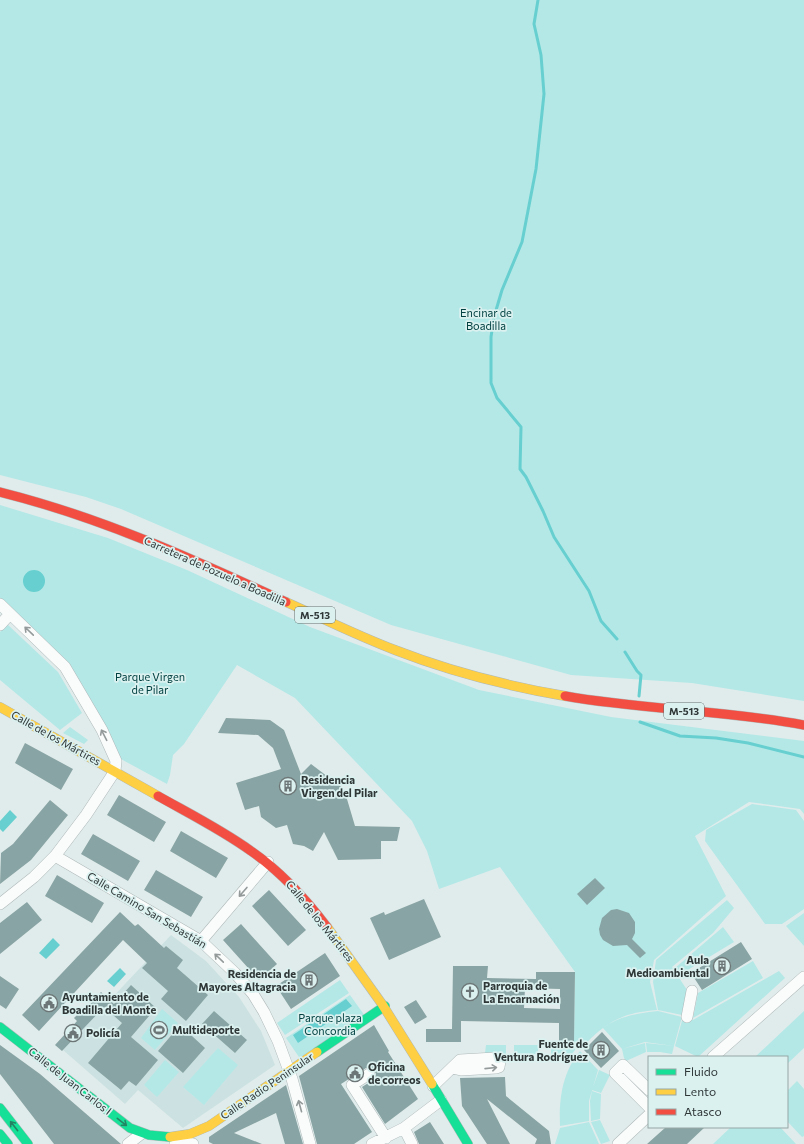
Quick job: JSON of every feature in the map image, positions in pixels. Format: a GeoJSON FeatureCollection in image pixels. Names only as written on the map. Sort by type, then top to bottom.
{"type":"FeatureCollection","features":[{"type":"Feature","properties":{"kind":"street","name":"Carretera de Pozuelo a Boadilla"},"geometry":{"type":"LineString","coordinates":[[0,492],[55,507],[109,525],[180,553],[352,632],[420,660],[471,676],[544,692],[614,703],[738,716],[804,726]]}},
{"type":"Feature","properties":{"kind":"street"},"geometry":{"type":"LineString","coordinates":[[0,604],[65,667],[114,754],[116,761],[115,771],[86,815],[55,856],[34,877],[0,904]]}},
{"type":"Feature","properties":{"kind":"street"},"geometry":{"type":"LineString","coordinates":[[0,625],[10,614]]}},
{"type":"Feature","properties":{"kind":"street","name":"Calle de los Mártires"},"geometry":{"type":"LineString","coordinates":[[0,706],[234,838],[268,862],[303,896],[331,931],[385,1006],[468,1144]]}},
{"type":"Feature","properties":{"kind":"street","name":"Calle Camino San Sebastián"},"geometry":{"type":"LineString","coordinates":[[55,856],[202,941],[235,973],[253,994],[273,1030],[290,1070],[310,1144]]}},
{"type":"Feature","properties":{"kind":"street"},"geometry":{"type":"LineString","coordinates":[[202,941],[268,862]]}},
{"type":"Feature","properties":{"kind":"street"},"geometry":{"type":"LineString","coordinates":[[714,1056],[804,977]]}},
{"type":"Feature","properties":{"kind":"street"},"geometry":{"type":"LineString","coordinates":[[687,1018],[692,991]]}},
{"type":"Feature","properties":{"kind":"street","name":"Calle Radio Peninsular"},"geometry":{"type":"LineString","coordinates":[[148,1138],[179,1136],[200,1130],[385,1006]]}},
{"type":"Feature","properties":{"kind":"street","name":"Calle de Juan Carlos I"},"geometry":{"type":"LineString","coordinates":[[2,1028],[130,1128],[148,1138]]}},
{"type":"Feature","properties":{"kind":"street"},"geometry":{"type":"LineString","coordinates":[[648,1089],[623,1064],[615,1073],[648,1107]]}},
{"type":"Feature","properties":{"kind":"street"},"geometry":{"type":"LineString","coordinates":[[433,1086],[452,1068]]}},
{"type":"Feature","properties":{"kind":"street"},"geometry":{"type":"LineString","coordinates":[[370,1074],[352,1086],[386,1138]]}},
{"type":"Feature","properties":{"kind":"street"},"geometry":{"type":"LineString","coordinates":[[372,1144],[404,1128],[441,1100]]}},
{"type":"Feature","properties":{"kind":"street"},"geometry":{"type":"LineString","coordinates":[[0,1108],[28,1144]]}},
{"type":"Feature","properties":{"kind":"street"},"geometry":{"type":"LineString","coordinates":[[618,1144],[648,1117]]}},
{"type":"Feature","properties":{"kind":"street"},"geometry":{"type":"LineString","coordinates":[[404,1128],[412,1144]]}},
{"type":"Feature","properties":{"kind":"street"},"geometry":{"type":"LineString","coordinates":[[200,1130],[201,1144]]}},
{"type":"Feature","properties":{"kind":"street"},"geometry":{"type":"LineString","coordinates":[[128,1144],[148,1138]]}},
{"type":"Feature","properties":{"kind":"street"},"geometry":{"type":"LineString","coordinates":[[175,1144],[181,1142],[193,1144]]}},
{"type":"Feature","properties":{"kind":"shaded area"},"geometry":{"type":"Polygon","coordinates":[[[171,935],[206,961],[239,997],[261,1031],[275,1065],[183,1128],[138,1090],[125,1104],[63,1050],[171,935]]]}},
{"type":"Feature","properties":{"kind":"green space","name":"Encinar de Boadilla"},"geometry":{"type":"Polygon","coordinates":[[[0,0],[804,0],[804,701],[692,683],[571,675],[391,625],[121,509],[86,497],[0,475],[0,0]]]}},
{"type":"Feature","properties":{"kind":"green space","name":"Parque Virgen de Pilar"},"geometry":{"type":"Polygon","coordinates":[[[0,505],[108,538],[187,570],[310,627],[479,690],[611,717],[804,741],[804,814],[800,809],[749,802],[695,836],[726,896],[654,960],[650,982],[657,1010],[644,1011],[614,1021],[598,1032],[580,1049],[574,1042],[575,972],[500,867],[439,889],[427,851],[412,821],[295,698],[237,665],[184,744],[173,755],[167,784],[119,758],[68,666],[0,600],[0,505]]]}},
{"type":"Feature","properties":{"kind":"green space"},"geometry":{"type":"Polygon","coordinates":[[[7,624],[58,672],[82,713],[60,730],[0,680],[0,632],[7,624]]]}},
{"type":"Feature","properties":{"kind":"green space"},"geometry":{"type":"Polygon","coordinates":[[[70,727],[88,740],[84,744],[63,733],[70,727]]]}},
{"type":"Feature","properties":{"kind":"green space"},"geometry":{"type":"Polygon","coordinates":[[[752,804],[796,810],[804,821],[804,909],[782,924],[765,924],[705,841],[706,830],[752,804]]]}},
{"type":"Feature","properties":{"kind":"green space"},"geometry":{"type":"Polygon","coordinates":[[[727,900],[734,908],[713,933],[672,967],[687,990],[682,1015],[658,1010],[653,982],[656,960],[727,900]]]}},
{"type":"Feature","properties":{"kind":"green space"},"geometry":{"type":"Polygon","coordinates":[[[804,913],[804,946],[786,926],[804,913]]]}},
{"type":"Feature","properties":{"kind":"green space"},"geometry":{"type":"Polygon","coordinates":[[[723,927],[734,942],[686,971],[689,975],[683,979],[675,968],[723,927]]]}},
{"type":"Feature","properties":{"kind":"green space"},"geometry":{"type":"Polygon","coordinates":[[[753,961],[763,978],[693,1018],[698,993],[753,961]]]}},
{"type":"Feature","properties":{"kind":"green space"},"geometry":{"type":"Polygon","coordinates":[[[779,971],[785,978],[699,1056],[696,1056],[675,1046],[683,1017],[693,1020],[779,971]]]}},
{"type":"Feature","properties":{"kind":"green space"},"geometry":{"type":"Polygon","coordinates":[[[340,980],[349,993],[285,1035],[277,1023],[340,980]]]}},
{"type":"Feature","properties":{"kind":"green space","name":"Parque plaza Concordia"},"geometry":{"type":"Polygon","coordinates":[[[350,995],[365,1016],[301,1060],[286,1038],[350,995]]]}},
{"type":"Feature","properties":{"kind":"green space","name":"Multideporte"},"geometry":{"type":"Polygon","coordinates":[[[162,1009],[178,1023],[155,1050],[141,1038],[162,1009]]]}},
{"type":"Feature","properties":{"kind":"green space"},"geometry":{"type":"Polygon","coordinates":[[[658,1011],[682,1017],[674,1046],[645,1042],[622,1049],[603,1028],[622,1018],[636,1014],[658,1011]]]}},
{"type":"Feature","properties":{"kind":"green space"},"geometry":{"type":"Polygon","coordinates":[[[804,1011],[804,1048],[788,1063],[788,1056],[756,1056],[804,1011]]]}},
{"type":"Feature","properties":{"kind":"green space"},"geometry":{"type":"Polygon","coordinates":[[[645,1043],[646,1052],[626,1061],[622,1049],[645,1043]]]}},
{"type":"Feature","properties":{"kind":"green space"},"geometry":{"type":"Polygon","coordinates":[[[646,1043],[674,1046],[672,1054],[647,1052],[646,1043]]]}},
{"type":"Feature","properties":{"kind":"green space"},"geometry":{"type":"Polygon","coordinates":[[[486,1045],[506,1045],[506,1054],[485,1053],[486,1045]]]}},
{"type":"Feature","properties":{"kind":"green space"},"geometry":{"type":"Polygon","coordinates":[[[514,1045],[538,1045],[538,1054],[514,1054],[514,1045]]]}},
{"type":"Feature","properties":{"kind":"green space"},"geometry":{"type":"Polygon","coordinates":[[[551,1046],[575,1046],[575,1050],[571,1055],[551,1054],[551,1046]]]}},
{"type":"Feature","properties":{"kind":"green space"},"geometry":{"type":"Polygon","coordinates":[[[218,1048],[238,1065],[204,1105],[183,1087],[218,1048]]]}},
{"type":"Feature","properties":{"kind":"green space"},"geometry":{"type":"Polygon","coordinates":[[[580,1051],[598,1070],[589,1101],[589,1121],[560,1126],[561,1096],[565,1077],[580,1051]]]}},
{"type":"Feature","properties":{"kind":"green space"},"geometry":{"type":"Polygon","coordinates":[[[165,1060],[179,1072],[157,1097],[144,1085],[165,1060]]]}},
{"type":"Feature","properties":{"kind":"green space"},"geometry":{"type":"Polygon","coordinates":[[[599,1070],[610,1075],[601,1093],[592,1090],[599,1070]]]}},
{"type":"Feature","properties":{"kind":"green space"},"geometry":{"type":"Polygon","coordinates":[[[797,1081],[804,1089],[804,1136],[802,1137],[788,1122],[788,1090],[797,1081]]]}},
{"type":"Feature","properties":{"kind":"green space"},"geometry":{"type":"Polygon","coordinates":[[[592,1091],[601,1094],[600,1119],[591,1121],[590,1101],[592,1091]]]}},
{"type":"Feature","properties":{"kind":"green space"},"geometry":{"type":"Polygon","coordinates":[[[600,1120],[610,1141],[601,1144],[591,1122],[600,1120]]]}},
{"type":"Feature","properties":{"kind":"green space"},"geometry":{"type":"Polygon","coordinates":[[[589,1122],[599,1144],[555,1144],[560,1128],[589,1122]]]}},
{"type":"Feature","properties":{"kind":"green space"},"geometry":{"type":"Polygon","coordinates":[[[730,1128],[781,1128],[796,1144],[713,1144],[730,1128]]]}},
{"type":"Feature","properties":{"kind":"water"},"geometry":{"type":"Polygon","coordinates":[[[34,570],[42,573],[45,581],[42,589],[34,592],[26,589],[23,581],[26,573],[34,570]]]}},
{"type":"Feature","properties":{"kind":"water"},"geometry":{"type":"Polygon","coordinates":[[[10,810],[17,817],[3,832],[0,829],[0,821],[10,810]]]}},
{"type":"Feature","properties":{"kind":"water"},"geometry":{"type":"Polygon","coordinates":[[[53,938],[60,945],[46,959],[39,953],[53,938]]]}},
{"type":"Feature","properties":{"kind":"water"},"geometry":{"type":"Polygon","coordinates":[[[120,968],[126,974],[114,987],[107,981],[120,968]]]}},
{"type":"Feature","properties":{"kind":"water"},"geometry":{"type":"Polygon","coordinates":[[[346,999],[352,1006],[298,1043],[293,1035],[346,999]]]}},
{"type":"Feature","properties":{"kind":"building","name":"Residencia Virgen del Pilar"},"geometry":{"type":"Polygon","coordinates":[[[226,718],[270,720],[284,730],[301,774],[311,764],[344,789],[355,826],[400,827],[397,841],[381,841],[381,859],[338,860],[324,832],[313,851],[304,846],[293,844],[287,825],[276,828],[261,817],[259,806],[245,810],[236,783],[281,769],[273,748],[258,735],[218,733],[226,718]]]}},
{"type":"Feature","properties":{"kind":"building"},"geometry":{"type":"Polygon","coordinates":[[[25,743],[73,769],[61,790],[15,763],[25,743]]]}},
{"type":"Feature","properties":{"kind":"building"},"geometry":{"type":"Polygon","coordinates":[[[119,795],[166,822],[154,842],[107,815],[119,795]]]}},
{"type":"Feature","properties":{"kind":"building"},"geometry":{"type":"Polygon","coordinates":[[[50,800],[68,815],[31,860],[0,884],[1,853],[13,844],[50,800]]]}},
{"type":"Feature","properties":{"kind":"building"},"geometry":{"type":"Polygon","coordinates":[[[181,831],[228,858],[216,878],[170,851],[181,831]]]}},
{"type":"Feature","properties":{"kind":"building"},"geometry":{"type":"Polygon","coordinates":[[[93,834],[140,861],[128,881],[81,854],[93,834]]]}},
{"type":"Feature","properties":{"kind":"building"},"geometry":{"type":"Polygon","coordinates":[[[156,870],[203,897],[191,917],[144,890],[156,870]]]}},
{"type":"Feature","properties":{"kind":"building"},"geometry":{"type":"Polygon","coordinates":[[[57,875],[104,903],[92,923],[45,896],[57,875]]]}},
{"type":"Feature","properties":{"kind":"building"},"geometry":{"type":"Polygon","coordinates":[[[595,878],[605,888],[587,905],[577,894],[595,878]]]}},
{"type":"Feature","properties":{"kind":"building"},"geometry":{"type":"Polygon","coordinates":[[[269,890],[306,930],[288,946],[252,906],[269,890]]]}},
{"type":"Feature","properties":{"kind":"building"},"geometry":{"type":"Polygon","coordinates":[[[424,899],[441,937],[389,960],[370,918],[384,912],[385,915],[424,899]]]}},
{"type":"Feature","properties":{"kind":"building"},"geometry":{"type":"Polygon","coordinates":[[[27,902],[42,920],[0,954],[0,923],[27,902]]]}},
{"type":"Feature","properties":{"kind":"building"},"geometry":{"type":"Polygon","coordinates":[[[617,909],[629,913],[635,922],[635,933],[632,939],[646,953],[640,958],[627,945],[613,946],[603,940],[600,935],[599,929],[602,918],[611,910],[617,909]]]}},
{"type":"Feature","properties":{"kind":"building"},"geometry":{"type":"Polygon","coordinates":[[[120,912],[135,926],[138,924],[164,948],[166,946],[183,960],[177,968],[208,995],[186,1021],[161,999],[168,991],[142,968],[147,963],[123,940],[39,1031],[22,1015],[120,912]]]}},
{"type":"Feature","properties":{"kind":"building"},"geometry":{"type":"Polygon","coordinates":[[[241,924],[277,964],[259,980],[223,940],[241,924]]]}},
{"type":"Feature","properties":{"kind":"building","name":"Aula Medioambiental"},"geometry":{"type":"Polygon","coordinates":[[[741,942],[752,959],[702,990],[691,973],[741,942]]]}},
{"type":"Feature","properties":{"kind":"building","name":"Residencia de Mayores Altagracia"},"geometry":{"type":"Polygon","coordinates":[[[325,953],[340,976],[291,1009],[276,986],[325,953]]]}},
{"type":"Feature","properties":{"kind":"building"},"geometry":{"type":"Polygon","coordinates":[[[453,966],[488,966],[487,978],[536,979],[536,972],[575,972],[574,1042],[559,1042],[559,1023],[461,1021],[461,1042],[426,1042],[426,1029],[452,1029],[453,966]],[[525,988],[524,1008],[560,1009],[560,989],[525,988]]]}},
{"type":"Feature","properties":{"kind":"building"},"geometry":{"type":"Polygon","coordinates":[[[0,976],[19,989],[6,1009],[0,1005],[0,976]]]}},
{"type":"Feature","properties":{"kind":"building"},"geometry":{"type":"Polygon","coordinates":[[[131,985],[156,1008],[131,1037],[158,1060],[136,1086],[129,1081],[121,1090],[88,1063],[122,1023],[104,1007],[62,1051],[55,1045],[77,1021],[74,1018],[80,1012],[82,1013],[101,992],[114,1004],[131,985]]]}},
{"type":"Feature","properties":{"kind":"building"},"geometry":{"type":"Polygon","coordinates":[[[416,1000],[427,1017],[415,1024],[404,1007],[416,1000]]]}},
{"type":"Feature","properties":{"kind":"building"},"geometry":{"type":"Polygon","coordinates":[[[214,1011],[247,1040],[235,1053],[202,1024],[214,1011]]]}},
{"type":"Feature","properties":{"kind":"building"},"geometry":{"type":"Polygon","coordinates":[[[180,1025],[205,1048],[183,1073],[158,1051],[180,1025]]]}},
{"type":"Feature","properties":{"kind":"building"},"geometry":{"type":"Polygon","coordinates":[[[374,1025],[389,1051],[388,1052],[418,1099],[385,1124],[362,1087],[373,1080],[376,1074],[373,1068],[366,1068],[341,1084],[372,1132],[354,1144],[317,1144],[299,1076],[374,1025]]]}},
{"type":"Feature","properties":{"kind":"building","name":"Fuente de Ventura Rodríguez"},"geometry":{"type":"Polygon","coordinates":[[[602,1032],[619,1051],[601,1068],[584,1050],[602,1032]]]}},
{"type":"Feature","properties":{"kind":"building"},"geometry":{"type":"Polygon","coordinates":[[[0,1045],[40,1074],[121,1144],[54,1144],[0,1074],[0,1045]]]}},
{"type":"Feature","properties":{"kind":"building"},"geometry":{"type":"Polygon","coordinates":[[[505,1077],[506,1096],[549,1131],[551,1144],[535,1144],[537,1139],[487,1099],[510,1144],[487,1144],[462,1106],[460,1078],[505,1077]]]}},
{"type":"Feature","properties":{"kind":"building"},"geometry":{"type":"Polygon","coordinates":[[[286,1085],[303,1144],[285,1144],[276,1113],[234,1133],[262,1144],[213,1144],[209,1142],[209,1137],[286,1085]]]}},
{"type":"Feature","properties":{"kind":"building"},"geometry":{"type":"Polygon","coordinates":[[[430,1122],[444,1144],[419,1144],[414,1132],[430,1122]]]}},
{"type":"Feature","properties":{"kind":"building"},"geometry":{"type":"Polygon","coordinates":[[[665,1128],[704,1128],[687,1144],[647,1144],[665,1128]]]}},
{"type":"Feature","properties":{"kind":"waterway"},"geometry":{"type":"LineString","coordinates":[[538,0],[534,24],[541,55],[544,94],[536,169],[522,242],[502,290],[494,317],[491,337],[491,383],[497,398],[521,427],[520,469],[526,477],[554,537],[589,591],[601,621],[617,639]]}},
{"type":"Feature","properties":{"kind":"waterway"},"geometry":{"type":"LineString","coordinates":[[625,652],[641,675],[639,696]]}},
{"type":"Feature","properties":{"kind":"waterway"},"geometry":{"type":"LineString","coordinates":[[640,722],[680,736],[716,738],[748,743],[804,757]]}},
{"type":"Feature","properties":{"kind":"traffic: fast"},"geometry":{"type":"LineString","coordinates":[[317,1052],[385,1006]]}},
{"type":"Feature","properties":{"kind":"traffic: fast"},"geometry":{"type":"LineString","coordinates":[[0,1027],[130,1128],[149,1135],[170,1137]]}},
{"type":"Feature","properties":{"kind":"traffic: fast"},"geometry":{"type":"LineString","coordinates":[[432,1084],[468,1144]]}},
{"type":"Feature","properties":{"kind":"traffic: fast"},"geometry":{"type":"LineString","coordinates":[[0,1108],[28,1144]]}},
{"type":"Feature","properties":{"kind":"traffic: fast"},"geometry":{"type":"LineString","coordinates":[[0,1134],[8,1144]]}},
{"type":"Feature","properties":{"kind":"traffic: slow"},"geometry":{"type":"LineString","coordinates":[[286,602],[367,639],[415,658],[500,683],[565,696]]}},
{"type":"Feature","properties":{"kind":"traffic: slow"},"geometry":{"type":"LineString","coordinates":[[0,707],[158,796]]}},
{"type":"Feature","properties":{"kind":"traffic: slow"},"geometry":{"type":"LineString","coordinates":[[327,927],[382,1004],[432,1084]]}},
{"type":"Feature","properties":{"kind":"traffic: slow"},"geometry":{"type":"LineString","coordinates":[[170,1137],[190,1134],[209,1126],[317,1052]]}},
{"type":"Feature","properties":{"kind":"traffic: jam"},"geometry":{"type":"LineString","coordinates":[[0,492],[37,502],[110,526],[216,570],[286,602]]}},
{"type":"Feature","properties":{"kind":"traffic: jam"},"geometry":{"type":"LineString","coordinates":[[565,696],[595,701],[744,716],[804,725]]}},
{"type":"Feature","properties":{"kind":"traffic: jam"},"geometry":{"type":"LineString","coordinates":[[158,796],[217,829],[262,859],[292,886],[327,927]]}},
{"type":"Feature","properties":{"kind":"place","name":"Residencia Virgen del Pilar"},"geometry":{"type":"Point","coordinates":[288,786]}},
{"type":"Feature","properties":{"kind":"place","name":"Aula Medioambiental"},"geometry":{"type":"Point","coordinates":[722,966]}},
{"type":"Feature","properties":{"kind":"place","name":"Residencia de Mayores Altagracia"},"geometry":{"type":"Point","coordinates":[309,980]}},
{"type":"Feature","properties":{"kind":"place","name":"Parroquia de La Encarnación"},"geometry":{"type":"Point","coordinates":[470,992]}},
{"type":"Feature","properties":{"kind":"place","name":"Ayuntamiento de Boadilla del Monte"},"geometry":{"type":"Point","coordinates":[49,1003]}},
{"type":"Feature","properties":{"kind":"place","name":"Multideporte"},"geometry":{"type":"Point","coordinates":[159,1030]}},
{"type":"Feature","properties":{"kind":"place","name":"Policía"},"geometry":{"type":"Point","coordinates":[73,1033]}},
{"type":"Feature","properties":{"kind":"place","name":"Fuente de Ventura Rodríguez"},"geometry":{"type":"Point","coordinates":[601,1050]}},
{"type":"Feature","properties":{"kind":"place","name":"Oficina de correos"},"geometry":{"type":"Point","coordinates":[355,1073]}}]}
